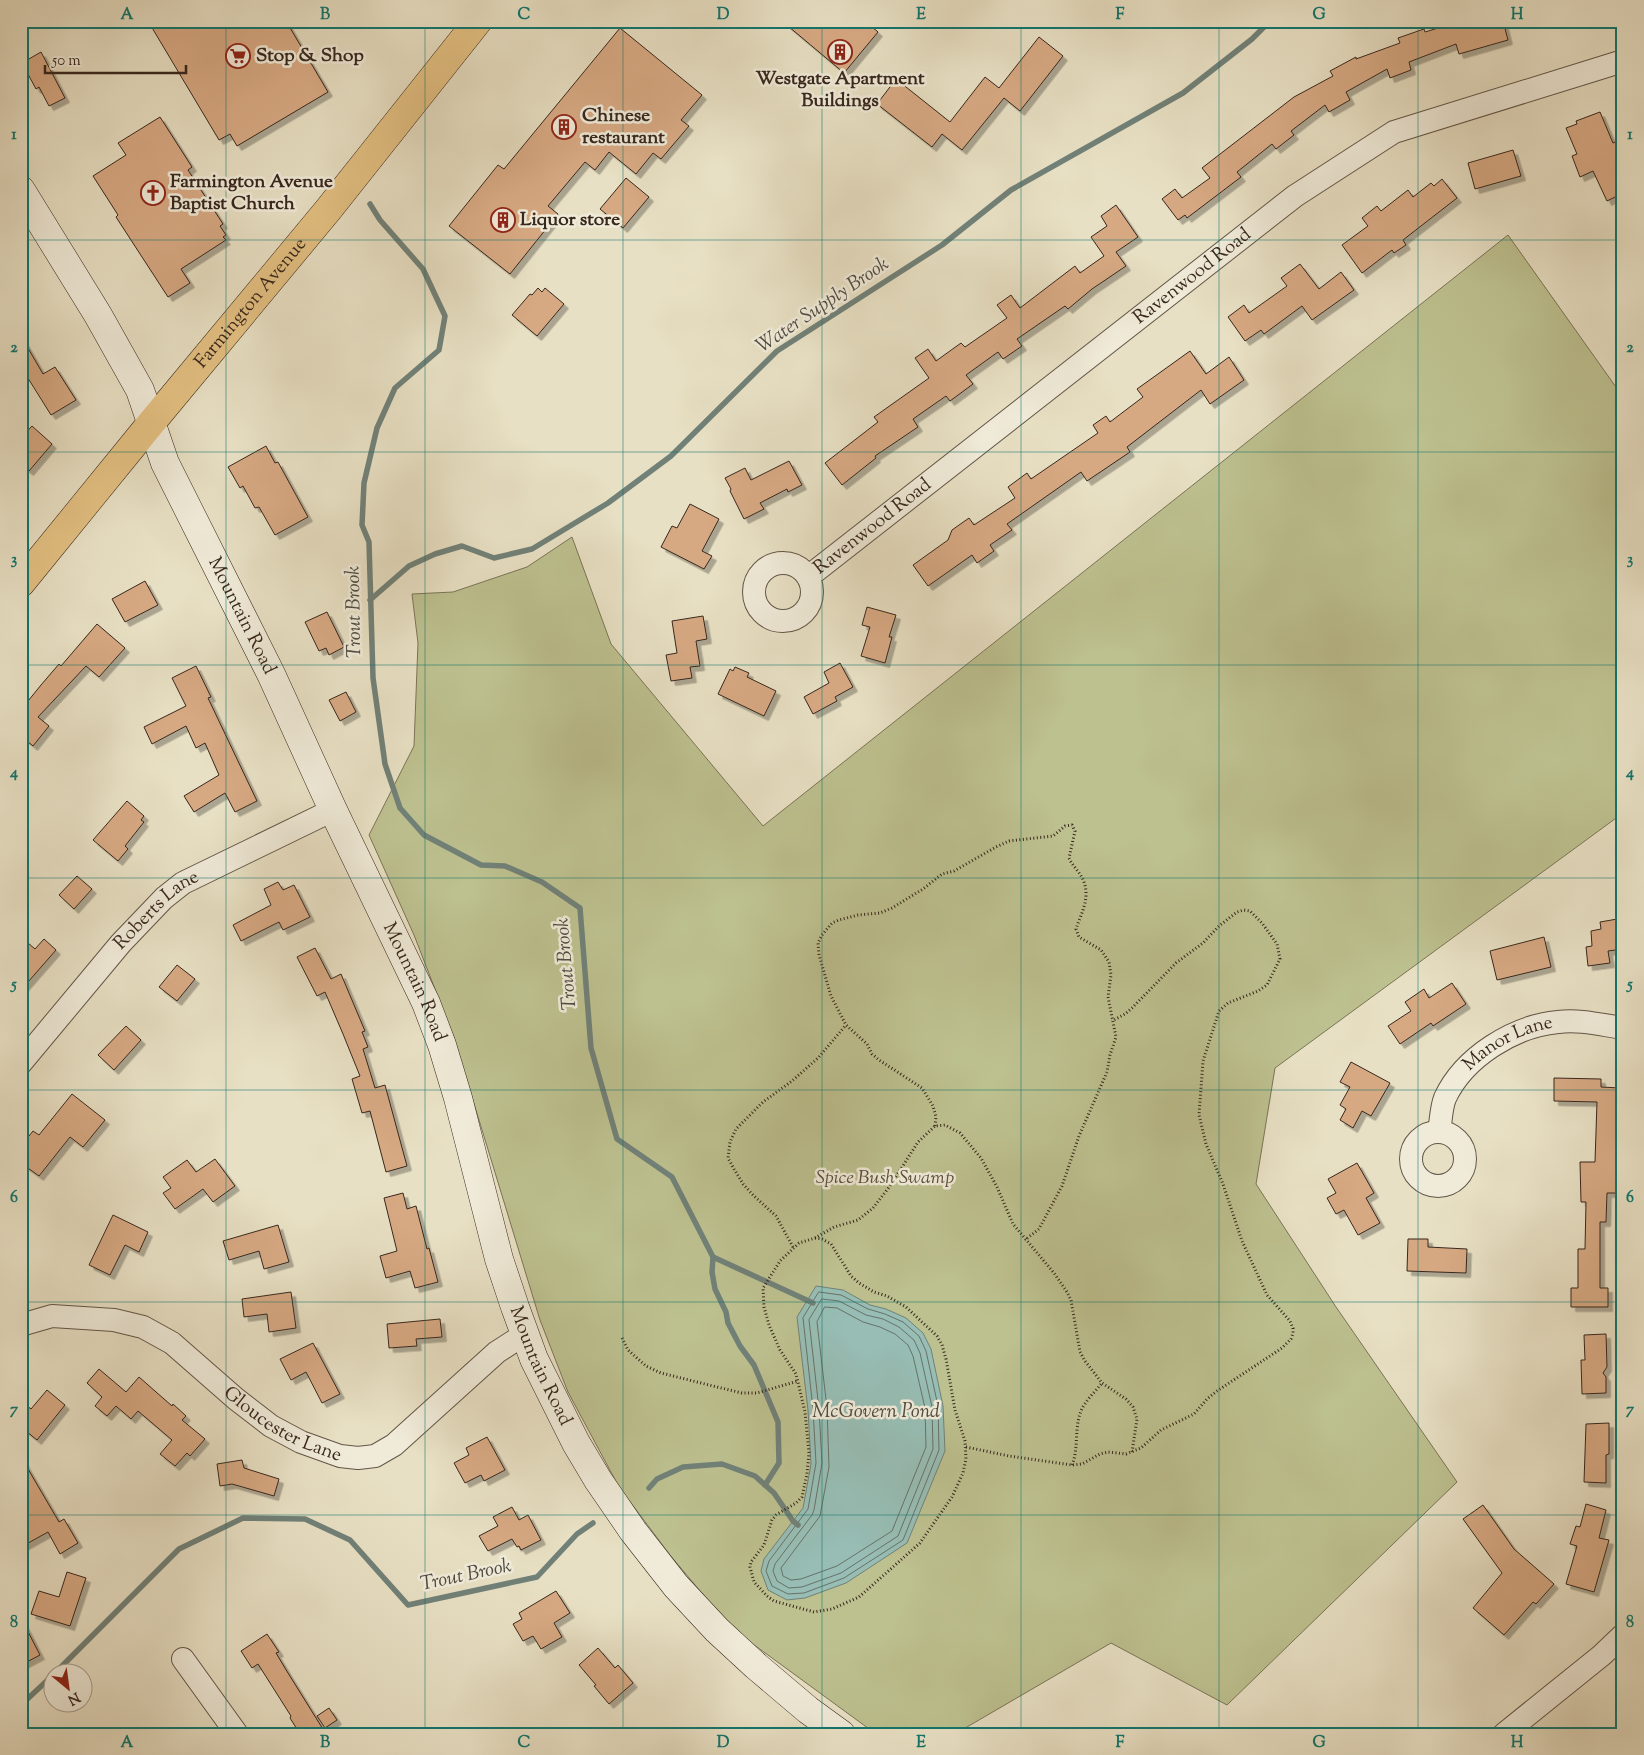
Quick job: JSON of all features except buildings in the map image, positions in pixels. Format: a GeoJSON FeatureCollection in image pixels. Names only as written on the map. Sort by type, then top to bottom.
{"type":"FeatureCollection","features":[{"type":"Feature","properties":{"kind":"main road","name":"Farmington Avenue"},"geometry":{"type":"LineString","coordinates":[[21,583],[328,210],[478,21]]}},
{"type":"Feature","properties":{"kind":"main road","name":"Mountain Road"},"geometry":{"type":"LineString","coordinates":[[21,190],[102,322],[140,390],[165,463],[258,648],[333,810],[426,1003],[442,1045],[458,1098],[499,1259],[525,1334],[548,1390],[576,1443],[598,1480],[633,1531],[670,1579],[717,1630],[756,1666],[808,1710],[841,1734]]}},
{"type":"Feature","properties":{"kind":"street","name":"Ravenwood Road"},"geometry":{"type":"LineString","coordinates":[[808,577],[1295,196],[1394,132],[1623,61]]}},
{"type":"Feature","properties":{"kind":"street","name":"Roberts Lane"},"geometry":{"type":"LineString","coordinates":[[21,1063],[121,943],[164,898],[183,883],[333,810]]}},
{"type":"Feature","properties":{"kind":"street","name":"Manor Lane"},"geometry":{"type":"LineString","coordinates":[[1439,1132],[1444,1099],[1455,1081],[1468,1066],[1486,1051],[1505,1039],[1520,1031],[1558,1022],[1569,1021],[1623,1028]]}},
{"type":"Feature","properties":{"kind":"street","name":"Gloucester Lane"},"geometry":{"type":"LineString","coordinates":[[21,1325],[52,1316],[114,1320],[143,1327],[172,1343],[236,1399],[271,1426],[301,1442],[340,1456],[358,1458],[375,1456],[394,1445],[497,1352],[525,1334]]}},
{"type":"Feature","properties":{"kind":"street"},"geometry":{"type":"LineString","coordinates":[[1504,1734],[1602,1655],[1623,1635]]}},
{"type":"Feature","properties":{"kind":"street"},"geometry":{"type":"LineString","coordinates":[[183,1659],[237,1734]]}},
{"type":"Feature","properties":{"kind":"path"},"geometry":{"type":"LineString","coordinates":[[935,1126],[936,1117],[933,1106],[922,1088],[879,1060],[872,1054],[866,1044],[846,1025],[831,996],[818,948],[822,935],[832,923],[844,917],[880,913],[892,908],[924,889],[942,874],[954,871],[980,855],[1009,841],[1053,836],[1068,824],[1074,828],[1074,838],[1069,858],[1084,883],[1085,889],[1085,909],[1076,929],[1079,936],[1106,956],[1111,975],[1108,997],[1116,1036],[1107,1072],[1079,1136],[1062,1186],[1039,1228],[1025,1240]]}},
{"type":"Feature","properties":{"kind":"path"},"geometry":{"type":"LineString","coordinates":[[966,1447],[1064,1465],[1082,1464],[1100,1454],[1108,1452],[1132,1452],[1141,1448],[1161,1430],[1194,1414],[1217,1391],[1282,1348],[1291,1339],[1293,1334],[1290,1321],[1267,1295],[1242,1241],[1233,1219],[1223,1184],[1206,1144],[1199,1115],[1203,1061],[1219,1011],[1228,1003],[1258,991],[1267,985],[1280,958],[1277,944],[1262,923],[1250,911],[1237,912],[1219,926],[1203,943],[1176,963],[1132,1008],[1112,1021]]}},
{"type":"Feature","properties":{"kind":"path"},"geometry":{"type":"LineString","coordinates":[[792,1247],[776,1216],[743,1184],[734,1169],[728,1158],[730,1142],[736,1129],[763,1102],[792,1081],[818,1058],[846,1025]]}},
{"type":"Feature","properties":{"kind":"path"},"geometry":{"type":"LineString","coordinates":[[815,1238],[834,1227],[858,1220],[873,1208],[890,1186],[918,1142],[935,1126],[945,1125],[952,1127],[966,1138],[986,1166],[1012,1224],[1054,1273],[1067,1292],[1071,1300],[1080,1352],[1085,1361],[1102,1383],[1126,1399],[1137,1414],[1138,1420],[1132,1452]]}},
{"type":"Feature","properties":{"kind":"path"},"geometry":{"type":"LineString","coordinates":[[815,1238],[822,1239],[831,1244],[851,1276],[859,1283],[906,1307],[937,1336],[946,1359],[955,1410],[966,1447],[966,1459],[952,1497],[920,1543],[859,1598],[832,1609],[814,1612],[780,1603],[767,1596],[754,1582],[750,1567],[751,1562],[764,1545],[772,1520],[802,1497],[809,1453],[805,1412],[798,1381],[796,1374],[780,1350],[769,1325],[764,1307],[763,1288],[780,1261],[792,1247],[804,1240],[815,1238]]}},
{"type":"Feature","properties":{"kind":"path"},"geometry":{"type":"LineString","coordinates":[[622,1338],[628,1350],[646,1366],[661,1372],[742,1393],[756,1393],[798,1381]]}},
{"type":"Feature","properties":{"kind":"path"},"geometry":{"type":"LineString","coordinates":[[1072,1465],[1076,1456],[1076,1434],[1081,1411],[1102,1383]]}},
{"type":"Feature","properties":{"kind":"green space","name":"Spice Bush Swamp"},"geometry":{"type":"Polygon","coordinates":[[[1508,235],[1623,397],[1623,813],[1275,1068],[1256,1184],[1336,1307],[1457,1482],[1227,1705],[1111,1643],[955,1734],[876,1734],[731,1628],[670,1555],[619,1487],[568,1392],[540,1320],[454,1038],[414,935],[369,835],[414,746],[418,643],[412,594],[453,592],[527,567],[572,537],[611,644],[763,826],[1508,235]]]}},
{"type":"Feature","properties":{"kind":"water","name":"McGovern Pond"},"geometry":{"type":"Polygon","coordinates":[[[816,1286],[843,1290],[870,1305],[886,1309],[906,1318],[923,1333],[931,1349],[943,1406],[945,1451],[907,1543],[846,1583],[805,1598],[787,1600],[768,1590],[761,1571],[764,1559],[803,1508],[811,1464],[808,1410],[797,1317],[816,1286]]]}},
{"type":"Feature","properties":{"kind":"waterway","name":"Water Supply Brook"},"geometry":{"type":"LineString","coordinates":[[370,600],[409,566],[435,554],[462,546],[494,558],[532,549],[608,503],[671,456],[777,351],[942,245],[1011,190],[1183,93],[1252,39],[1270,21]]}},
{"type":"Feature","properties":{"kind":"waterway","name":"Trout Brook"},"geometry":{"type":"LineString","coordinates":[[370,204],[380,220],[423,269],[445,316],[439,350],[395,388],[377,428],[364,483],[362,525],[369,542],[373,678],[385,764],[400,808],[424,835],[481,865],[505,866],[542,882],[580,908],[591,1048],[617,1139],[672,1177],[713,1257],[813,1303]]}},
{"type":"Feature","properties":{"kind":"waterway"},"geometry":{"type":"LineString","coordinates":[[713,1257],[712,1272],[715,1289],[726,1312],[728,1323],[740,1346],[754,1365],[778,1422],[779,1463],[765,1485]]}},
{"type":"Feature","properties":{"kind":"waterway","name":"Trout Brook"},"geometry":{"type":"LineString","coordinates":[[649,1488],[657,1479],[683,1467],[722,1464],[755,1476],[774,1493],[793,1521],[798,1525]]}},
{"type":"Feature","properties":{"kind":"waterway","name":"Trout Brook"},"geometry":{"type":"LineString","coordinates":[[66,1662],[179,1549],[243,1518],[305,1519],[350,1540],[408,1605],[537,1577],[577,1534],[593,1523]]}},
{"type":"Feature","properties":{"kind":"waterway","name":"Trout Brook"},"geometry":{"type":"LineString","coordinates":[[21,1705],[42,1685]]}},
{"type":"Feature","properties":{"kind":"place","name":"Westgate Apartment Buildings"},"geometry":{"type":"Point","coordinates":[840,52]}},
{"type":"Feature","properties":{"kind":"place","name":"Stop & Shop"},"geometry":{"type":"Point","coordinates":[238,56]}},
{"type":"Feature","properties":{"kind":"place","name":"Chinese restaurant"},"geometry":{"type":"Point","coordinates":[564,127]}},
{"type":"Feature","properties":{"kind":"place","name":"Farmington Avenue Baptist Church"},"geometry":{"type":"Point","coordinates":[153,193]}},
{"type":"Feature","properties":{"kind":"place","name":"Liquor store"},"geometry":{"type":"Point","coordinates":[503,220]}}]}
